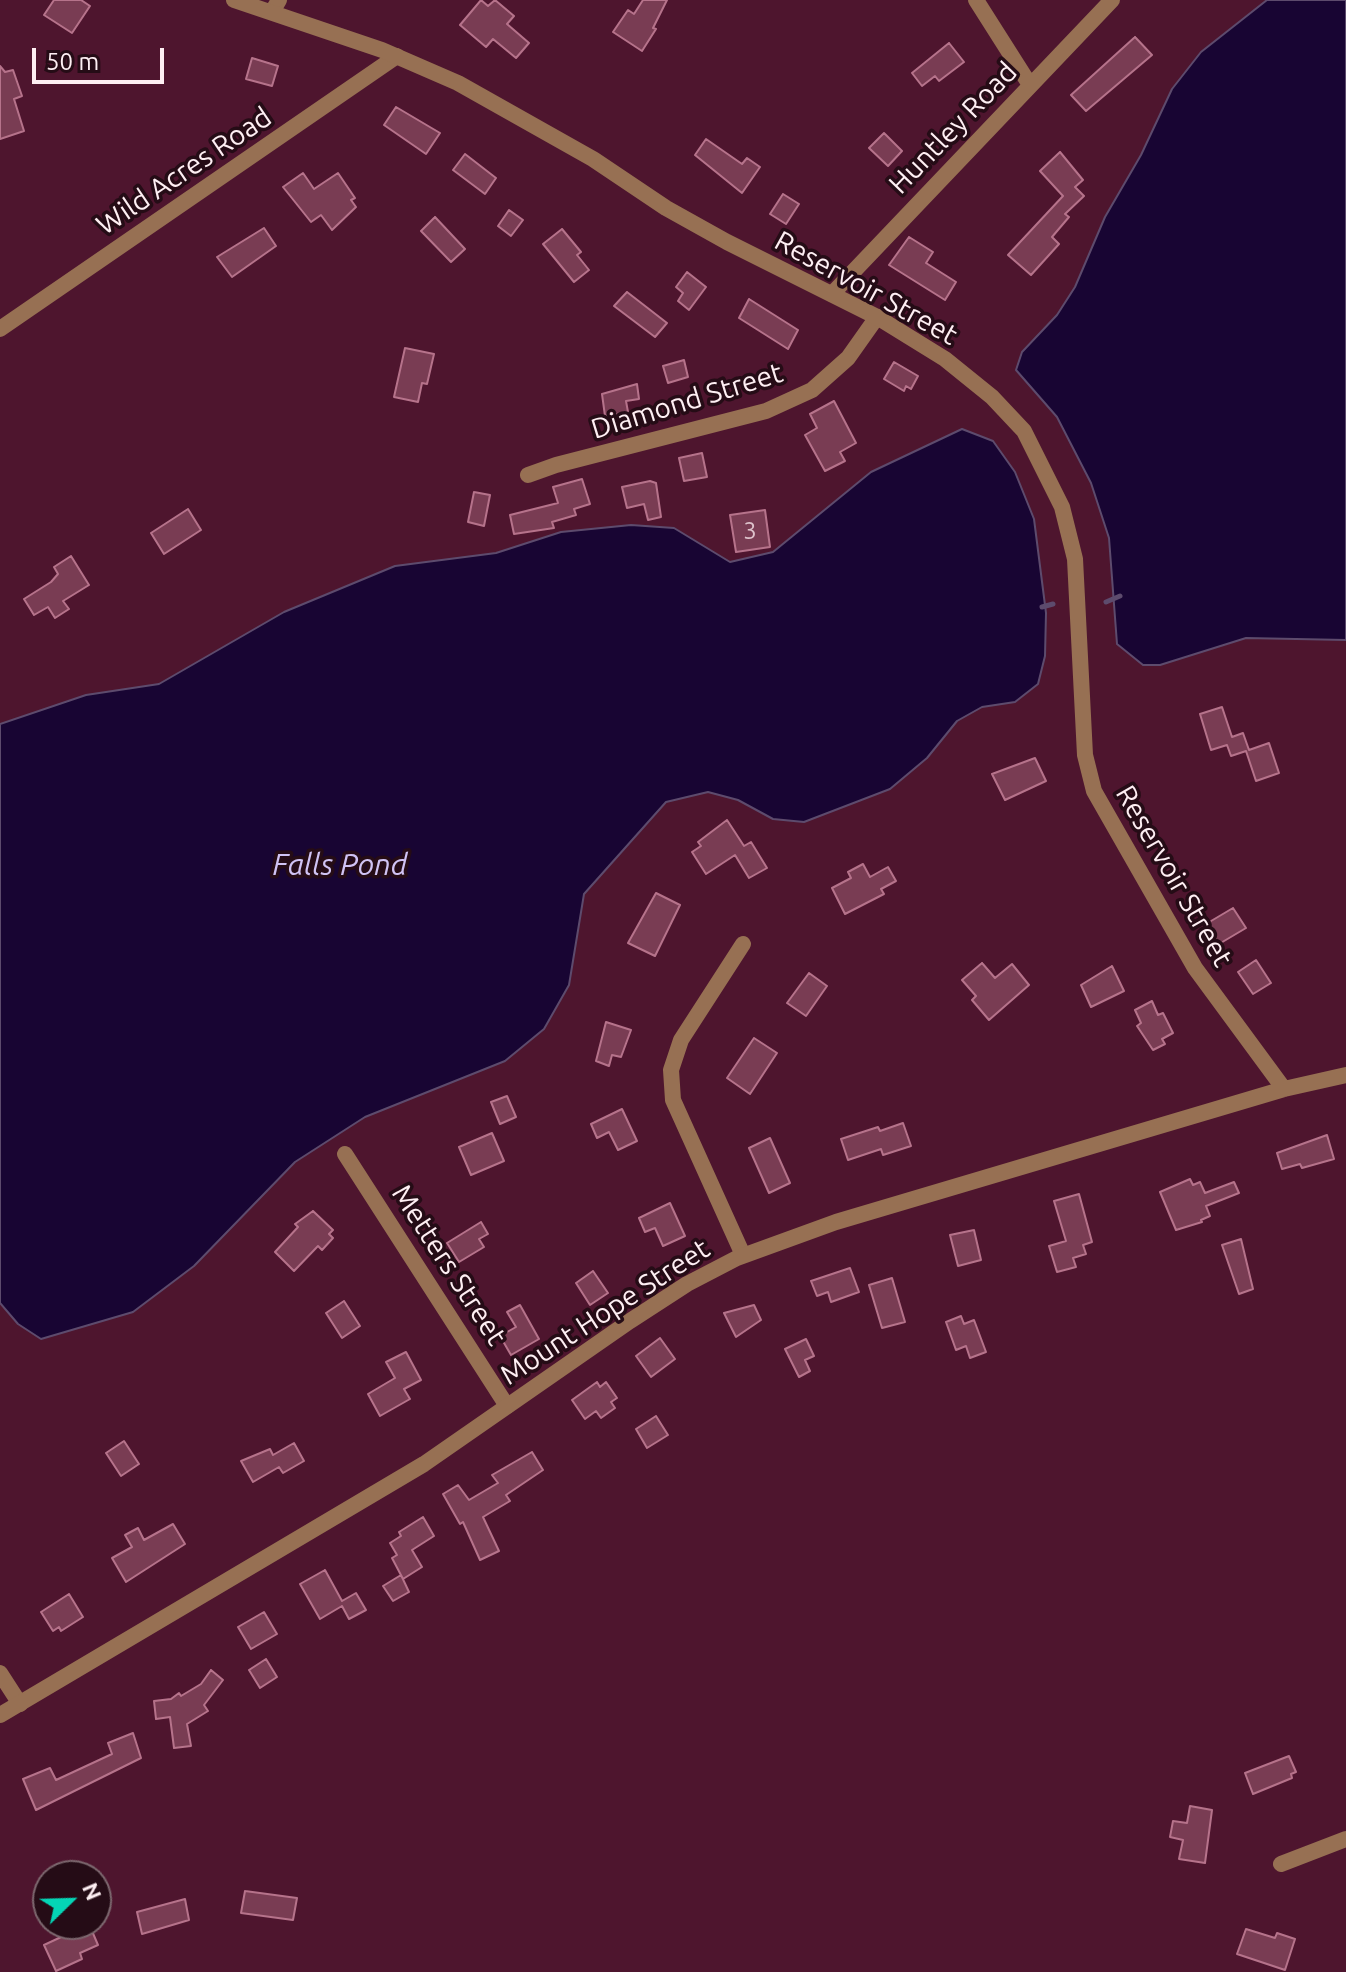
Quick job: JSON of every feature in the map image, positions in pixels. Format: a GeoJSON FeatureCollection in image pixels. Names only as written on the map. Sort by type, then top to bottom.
{"type":"FeatureCollection","features":[{"type":"Feature","properties":{"kind":"street","name":"Reservoir Street"},"geometry":{"type":"LineString","coordinates":[[234,0],[276,6],[458,83],[593,159],[666,208],[877,317],[945,359],[992,397],[1024,431],[1043,463],[1062,507],[1075,559],[1085,755],[1094,791],[1195,968],[1284,1089]]}},
{"type":"Feature","properties":{"kind":"street"},"geometry":{"type":"LineString","coordinates":[[976,0],[1030,85]]}},
{"type":"Feature","properties":{"kind":"street","name":"Huntley Road"},"geometry":{"type":"LineString","coordinates":[[832,294],[1112,0]]}},
{"type":"Feature","properties":{"kind":"street","name":"Wild Acres Road"},"geometry":{"type":"LineString","coordinates":[[0,329],[397,56]]}},
{"type":"Feature","properties":{"kind":"street","name":"Diamond Street"},"geometry":{"type":"LineString","coordinates":[[528,475],[766,411],[812,390],[848,358],[877,317]]}},
{"type":"Feature","properties":{"kind":"street"},"geometry":{"type":"LineString","coordinates":[[743,944],[681,1040],[671,1070],[673,1100],[743,1255]]}},
{"type":"Feature","properties":{"kind":"street","name":"Mount Hope Street"},"geometry":{"type":"LineString","coordinates":[[0,1715],[424,1464],[687,1284],[743,1255],[836,1222],[1284,1089],[1346,1075]]}},
{"type":"Feature","properties":{"kind":"street","name":"Metters Street"},"geometry":{"type":"LineString","coordinates":[[345,1154],[507,1406]]}},
{"type":"Feature","properties":{"kind":"street"},"geometry":{"type":"LineString","coordinates":[[0,1673],[20,1704]]}},
{"type":"Feature","properties":{"kind":"street"},"geometry":{"type":"LineString","coordinates":[[1281,1864],[1346,1839]]}},
{"type":"Feature","properties":{"kind":"water"},"geometry":{"type":"Polygon","coordinates":[[[1267,0],[1346,0],[1346,640],[1246,638],[1160,665],[1143,665],[1117,644],[1109,538],[1091,483],[1057,417],[1016,370],[1022,352],[1057,315],[1075,287],[1105,217],[1141,155],[1172,89],[1201,52],[1267,0]]]}},
{"type":"Feature","properties":{"kind":"water","name":"Falls Pond"},"geometry":{"type":"Polygon","coordinates":[[[962,429],[993,441],[1015,472],[1034,519],[1046,613],[1045,656],[1038,684],[1015,702],[982,707],[957,721],[927,758],[890,789],[804,822],[773,819],[738,800],[708,792],[666,802],[584,894],[569,985],[544,1029],[505,1061],[365,1117],[295,1162],[194,1266],[133,1312],[41,1339],[18,1324],[0,1303],[0,724],[86,695],[159,684],[284,612],[395,566],[496,553],[561,532],[631,525],[674,528],[730,562],[773,552],[871,472],[962,429]]]}},
{"type":"Feature","properties":{"kind":"building"},"geometry":{"type":"Polygon","coordinates":[[[54,0],[81,0],[90,6],[72,33],[44,15],[54,0]]]}},
{"type":"Feature","properties":{"kind":"building"},"geometry":{"type":"Polygon","coordinates":[[[481,0],[488,6],[495,0],[514,16],[507,24],[529,43],[516,58],[493,39],[486,47],[460,25],[481,0]]]}},
{"type":"Feature","properties":{"kind":"building"},"geometry":{"type":"Polygon","coordinates":[[[643,0],[667,0],[653,28],[656,29],[642,51],[613,32],[628,10],[634,14],[643,0]]]}},
{"type":"Feature","properties":{"kind":"building"},"geometry":{"type":"Polygon","coordinates":[[[1135,37],[1152,55],[1086,111],[1071,95],[1135,37]]]}},
{"type":"Feature","properties":{"kind":"building"},"geometry":{"type":"Polygon","coordinates":[[[949,43],[964,62],[939,81],[935,76],[922,86],[912,73],[949,43]]]}},
{"type":"Feature","properties":{"kind":"building"},"geometry":{"type":"Polygon","coordinates":[[[252,58],[278,66],[272,86],[246,79],[252,58]]]}},
{"type":"Feature","properties":{"kind":"building"},"geometry":{"type":"Polygon","coordinates":[[[0,66],[5,72],[13,70],[22,96],[14,99],[24,131],[0,139],[0,66]]]}},
{"type":"Feature","properties":{"kind":"building"},"geometry":{"type":"Polygon","coordinates":[[[396,107],[440,133],[426,154],[384,125],[396,107]]]}},
{"type":"Feature","properties":{"kind":"building"},"geometry":{"type":"Polygon","coordinates":[[[884,133],[902,151],[888,166],[869,148],[884,133]]]}},
{"type":"Feature","properties":{"kind":"building"},"geometry":{"type":"Polygon","coordinates":[[[706,139],[742,164],[747,158],[760,167],[742,193],[695,155],[706,139]]]}},
{"type":"Feature","properties":{"kind":"building"},"geometry":{"type":"Polygon","coordinates":[[[1060,152],[1083,180],[1075,187],[1084,196],[1065,214],[1069,217],[1052,237],[1059,244],[1031,275],[1008,255],[1063,196],[1040,171],[1060,152]]]}},
{"type":"Feature","properties":{"kind":"building"},"geometry":{"type":"Polygon","coordinates":[[[465,154],[496,178],[485,194],[453,170],[465,154]]]}},
{"type":"Feature","properties":{"kind":"building"},"geometry":{"type":"Polygon","coordinates":[[[303,173],[314,189],[338,173],[355,198],[351,200],[356,207],[332,230],[321,215],[311,222],[283,187],[303,173]]]}},
{"type":"Feature","properties":{"kind":"building"},"geometry":{"type":"Polygon","coordinates":[[[783,194],[799,204],[786,224],[770,214],[783,194]]]}},
{"type":"Feature","properties":{"kind":"building"},"geometry":{"type":"Polygon","coordinates":[[[509,210],[523,220],[511,236],[498,226],[509,210]]]}},
{"type":"Feature","properties":{"kind":"building"},"geometry":{"type":"Polygon","coordinates":[[[435,217],[465,249],[451,262],[421,231],[435,217]]]}},
{"type":"Feature","properties":{"kind":"building"},"geometry":{"type":"Polygon","coordinates":[[[264,228],[276,246],[232,277],[217,257],[264,228]]]}},
{"type":"Feature","properties":{"kind":"building"},"geometry":{"type":"Polygon","coordinates":[[[562,229],[581,252],[577,255],[589,270],[574,282],[543,244],[562,229]]]}},
{"type":"Feature","properties":{"kind":"building"},"geometry":{"type":"Polygon","coordinates":[[[909,237],[933,252],[926,263],[956,282],[945,300],[889,265],[909,237]]]}},
{"type":"Feature","properties":{"kind":"building"},"geometry":{"type":"Polygon","coordinates":[[[687,272],[706,287],[689,310],[678,301],[683,293],[676,287],[687,272]]]}},
{"type":"Feature","properties":{"kind":"building"},"geometry":{"type":"Polygon","coordinates":[[[627,292],[667,323],[655,337],[614,306],[627,292]]]}},
{"type":"Feature","properties":{"kind":"building"},"geometry":{"type":"Polygon","coordinates":[[[749,299],[798,330],[788,349],[739,318],[749,299]]]}},
{"type":"Feature","properties":{"kind":"building"},"geometry":{"type":"Polygon","coordinates":[[[405,348],[434,354],[427,384],[422,383],[418,402],[394,397],[405,348]]]}},
{"type":"Feature","properties":{"kind":"building"},"geometry":{"type":"Polygon","coordinates":[[[684,360],[688,377],[668,383],[663,366],[684,360]]]}},
{"type":"Feature","properties":{"kind":"building"},"geometry":{"type":"Polygon","coordinates":[[[894,362],[918,376],[911,389],[906,386],[904,391],[884,379],[894,362]]]}},
{"type":"Feature","properties":{"kind":"building"},"geometry":{"type":"Polygon","coordinates":[[[637,384],[639,399],[626,401],[628,412],[605,416],[602,394],[637,384]]]}},
{"type":"Feature","properties":{"kind":"building"},"geometry":{"type":"Polygon","coordinates":[[[834,401],[856,443],[840,452],[845,461],[825,471],[805,435],[817,428],[810,414],[834,401]]]}},
{"type":"Feature","properties":{"kind":"building"},"geometry":{"type":"Polygon","coordinates":[[[702,453],[707,477],[684,481],[679,458],[702,453]]]}},
{"type":"Feature","properties":{"kind":"building"},"geometry":{"type":"Polygon","coordinates":[[[582,479],[590,504],[574,509],[576,515],[552,522],[554,528],[514,534],[510,515],[558,503],[553,487],[582,479]]]}},
{"type":"Feature","properties":{"kind":"building"},"geometry":{"type":"Polygon","coordinates":[[[650,481],[656,483],[661,517],[648,520],[644,504],[627,508],[622,487],[650,481]]]}},
{"type":"Feature","properties":{"kind":"building"},"geometry":{"type":"Polygon","coordinates":[[[474,492],[490,495],[484,526],[468,522],[474,492]]]}},
{"type":"Feature","properties":{"kind":"building"},"geometry":{"type":"Polygon","coordinates":[[[188,509],[201,530],[164,554],[151,533],[188,509]]]}},
{"type":"Feature","properties":{"kind":"building"},"geometry":{"type":"Polygon","coordinates":[[[765,510],[770,547],[736,552],[730,515],[765,510]]]}},
{"type":"Feature","properties":{"kind":"building"},"geometry":{"type":"Polygon","coordinates":[[[71,556],[89,585],[63,601],[69,609],[55,618],[48,607],[34,615],[24,599],[51,582],[58,574],[54,567],[71,556]]]}},
{"type":"Feature","properties":{"kind":"building"},"geometry":{"type":"Polygon","coordinates":[[[1222,707],[1232,737],[1243,733],[1249,750],[1269,743],[1279,773],[1256,781],[1246,751],[1231,756],[1227,745],[1211,750],[1200,714],[1222,707]]]}},
{"type":"Feature","properties":{"kind":"building"},"geometry":{"type":"Polygon","coordinates":[[[1035,758],[1046,781],[1005,800],[992,774],[1035,758]]]}},
{"type":"Feature","properties":{"kind":"building"},"geometry":{"type":"Polygon","coordinates":[[[727,820],[744,846],[751,842],[767,868],[749,878],[735,855],[706,874],[692,852],[701,846],[698,842],[727,820]]]}},
{"type":"Feature","properties":{"kind":"building"},"geometry":{"type":"Polygon","coordinates":[[[863,864],[870,877],[888,867],[896,881],[881,889],[884,894],[845,914],[832,888],[851,878],[848,872],[863,864]]]}},
{"type":"Feature","properties":{"kind":"building"},"geometry":{"type":"Polygon","coordinates":[[[656,893],[680,905],[655,956],[628,943],[656,893]]]}},
{"type":"Feature","properties":{"kind":"building"},"geometry":{"type":"Polygon","coordinates":[[[1233,908],[1246,928],[1219,944],[1206,924],[1233,908]]]}},
{"type":"Feature","properties":{"kind":"building"},"geometry":{"type":"Polygon","coordinates":[[[1256,960],[1271,983],[1253,994],[1238,972],[1256,960]]]}},
{"type":"Feature","properties":{"kind":"building"},"geometry":{"type":"Polygon","coordinates":[[[982,963],[995,978],[1012,964],[1029,985],[989,1020],[972,1000],[976,996],[962,980],[982,963]]]}},
{"type":"Feature","properties":{"kind":"building"},"geometry":{"type":"Polygon","coordinates":[[[1112,966],[1124,991],[1091,1007],[1081,985],[1112,966]]]}},
{"type":"Feature","properties":{"kind":"building"},"geometry":{"type":"Polygon","coordinates":[[[809,973],[827,986],[806,1016],[787,1003],[809,973]]]}},
{"type":"Feature","properties":{"kind":"building"},"geometry":{"type":"Polygon","coordinates":[[[1152,1001],[1158,1015],[1163,1013],[1173,1033],[1162,1039],[1165,1044],[1153,1050],[1137,1026],[1141,1023],[1135,1010],[1152,1001]]]}},
{"type":"Feature","properties":{"kind":"building"},"geometry":{"type":"Polygon","coordinates":[[[606,1022],[631,1030],[621,1057],[612,1055],[609,1066],[596,1061],[606,1022]]]}},
{"type":"Feature","properties":{"kind":"building"},"geometry":{"type":"Polygon","coordinates":[[[754,1038],[777,1053],[750,1094],[727,1078],[754,1038]]]}},
{"type":"Feature","properties":{"kind":"building"},"geometry":{"type":"Polygon","coordinates":[[[507,1096],[516,1117],[500,1124],[491,1102],[507,1096]]]}},
{"type":"Feature","properties":{"kind":"building"},"geometry":{"type":"Polygon","coordinates":[[[622,1109],[637,1141],[618,1150],[609,1132],[597,1138],[591,1124],[622,1109]]]}},
{"type":"Feature","properties":{"kind":"building"},"geometry":{"type":"Polygon","coordinates":[[[903,1123],[911,1146],[883,1155],[881,1149],[848,1160],[841,1139],[903,1123]]]}},
{"type":"Feature","properties":{"kind":"building"},"geometry":{"type":"Polygon","coordinates":[[[492,1133],[504,1161],[471,1175],[459,1147],[492,1133]]]}},
{"type":"Feature","properties":{"kind":"building"},"geometry":{"type":"Polygon","coordinates":[[[1327,1135],[1334,1159],[1302,1168],[1300,1164],[1282,1169],[1277,1153],[1327,1135]]]}},
{"type":"Feature","properties":{"kind":"building"},"geometry":{"type":"Polygon","coordinates":[[[770,1138],[790,1183],[769,1193],[749,1148],[770,1138]]]}},
{"type":"Feature","properties":{"kind":"building"},"geometry":{"type":"Polygon","coordinates":[[[1190,1179],[1193,1185],[1200,1182],[1205,1193],[1234,1182],[1239,1193],[1206,1206],[1210,1216],[1202,1222],[1176,1230],[1160,1192],[1190,1179]]]}},
{"type":"Feature","properties":{"kind":"building"},"geometry":{"type":"Polygon","coordinates":[[[1079,1194],[1092,1242],[1083,1245],[1086,1254],[1073,1258],[1076,1267],[1057,1272],[1049,1246],[1066,1241],[1054,1201],[1079,1194]]]}},
{"type":"Feature","properties":{"kind":"building"},"geometry":{"type":"Polygon","coordinates":[[[670,1203],[685,1236],[663,1246],[655,1228],[645,1232],[639,1218],[670,1203]]]}},
{"type":"Feature","properties":{"kind":"building"},"geometry":{"type":"Polygon","coordinates":[[[313,1211],[333,1230],[329,1234],[333,1238],[322,1250],[318,1246],[294,1271],[275,1252],[298,1227],[295,1224],[313,1211]]]}},
{"type":"Feature","properties":{"kind":"building"},"geometry":{"type":"Polygon","coordinates":[[[481,1222],[488,1234],[479,1239],[484,1247],[459,1262],[447,1243],[481,1222]]]}},
{"type":"Feature","properties":{"kind":"building"},"geometry":{"type":"Polygon","coordinates":[[[974,1230],[981,1260],[958,1266],[950,1235],[974,1230]]]}},
{"type":"Feature","properties":{"kind":"building"},"geometry":{"type":"Polygon","coordinates":[[[1241,1239],[1253,1289],[1239,1294],[1222,1245],[1241,1239]]]}},
{"type":"Feature","properties":{"kind":"building"},"geometry":{"type":"Polygon","coordinates":[[[850,1268],[859,1292],[831,1302],[828,1292],[817,1296],[811,1281],[850,1268]]]}},
{"type":"Feature","properties":{"kind":"building"},"geometry":{"type":"Polygon","coordinates":[[[593,1271],[608,1293],[590,1305],[576,1283],[593,1271]]]}},
{"type":"Feature","properties":{"kind":"building"},"geometry":{"type":"Polygon","coordinates":[[[892,1278],[905,1322],[882,1328],[869,1285],[892,1278]]]}},
{"type":"Feature","properties":{"kind":"building"},"geometry":{"type":"Polygon","coordinates":[[[344,1301],[360,1326],[342,1338],[326,1313],[344,1301]]]}},
{"type":"Feature","properties":{"kind":"building"},"geometry":{"type":"Polygon","coordinates":[[[520,1305],[539,1339],[511,1355],[500,1336],[516,1327],[507,1312],[520,1305]]]}},
{"type":"Feature","properties":{"kind":"building"},"geometry":{"type":"Polygon","coordinates":[[[754,1305],[761,1320],[736,1337],[724,1313],[754,1305]]]}},
{"type":"Feature","properties":{"kind":"building"},"geometry":{"type":"Polygon","coordinates":[[[961,1316],[964,1324],[974,1320],[986,1352],[970,1358],[966,1346],[956,1350],[946,1322],[961,1316]]]}},
{"type":"Feature","properties":{"kind":"building"},"geometry":{"type":"Polygon","coordinates":[[[660,1338],[675,1359],[651,1377],[636,1356],[660,1338]]]}},
{"type":"Feature","properties":{"kind":"building"},"geometry":{"type":"Polygon","coordinates":[[[806,1339],[814,1356],[805,1360],[810,1371],[799,1377],[785,1349],[806,1339]]]}},
{"type":"Feature","properties":{"kind":"building"},"geometry":{"type":"Polygon","coordinates":[[[406,1352],[421,1380],[404,1389],[410,1399],[380,1416],[368,1394],[395,1378],[386,1362],[406,1352]]]}},
{"type":"Feature","properties":{"kind":"building"},"geometry":{"type":"Polygon","coordinates":[[[597,1382],[600,1387],[606,1382],[617,1398],[611,1402],[615,1408],[601,1418],[596,1411],[585,1419],[572,1400],[597,1382]]]}},
{"type":"Feature","properties":{"kind":"building"},"geometry":{"type":"Polygon","coordinates":[[[656,1416],[668,1435],[647,1448],[636,1429],[656,1416]]]}},
{"type":"Feature","properties":{"kind":"building"},"geometry":{"type":"Polygon","coordinates":[[[124,1441],[139,1464],[121,1476],[106,1453],[124,1441]]]}},
{"type":"Feature","properties":{"kind":"building"},"geometry":{"type":"Polygon","coordinates":[[[294,1443],[304,1461],[283,1473],[279,1467],[253,1482],[241,1461],[270,1449],[273,1455],[294,1443]]]}},
{"type":"Feature","properties":{"kind":"building"},"geometry":{"type":"Polygon","coordinates":[[[532,1452],[543,1470],[506,1495],[510,1501],[483,1517],[499,1551],[480,1560],[463,1522],[460,1524],[443,1494],[458,1485],[469,1500],[498,1483],[492,1475],[532,1452]]]}},
{"type":"Feature","properties":{"kind":"building"},"geometry":{"type":"Polygon","coordinates":[[[423,1517],[434,1536],[412,1550],[422,1567],[403,1579],[392,1558],[397,1555],[390,1543],[401,1536],[399,1532],[423,1517]]]}},
{"type":"Feature","properties":{"kind":"building"},"geometry":{"type":"Polygon","coordinates":[[[173,1524],[185,1544],[126,1582],[112,1558],[132,1547],[125,1535],[138,1528],[144,1540],[173,1524]]]}},
{"type":"Feature","properties":{"kind":"building"},"geometry":{"type":"Polygon","coordinates":[[[325,1570],[342,1601],[356,1593],[366,1610],[349,1619],[342,1606],[320,1619],[300,1584],[325,1570]]]}},
{"type":"Feature","properties":{"kind":"building"},"geometry":{"type":"Polygon","coordinates":[[[401,1575],[409,1592],[393,1601],[383,1586],[401,1575]]]}},
{"type":"Feature","properties":{"kind":"building"},"geometry":{"type":"Polygon","coordinates":[[[69,1594],[83,1617],[61,1631],[59,1627],[53,1631],[41,1612],[69,1594]]]}},
{"type":"Feature","properties":{"kind":"building"},"geometry":{"type":"Polygon","coordinates":[[[264,1612],[277,1634],[251,1649],[238,1627],[264,1612]]]}},
{"type":"Feature","properties":{"kind":"building"},"geometry":{"type":"Polygon","coordinates":[[[266,1659],[277,1677],[260,1688],[249,1670],[266,1659]]]}},
{"type":"Feature","properties":{"kind":"building"},"geometry":{"type":"Polygon","coordinates":[[[211,1670],[223,1680],[204,1705],[208,1711],[187,1724],[191,1746],[174,1748],[170,1717],[156,1719],[154,1701],[171,1699],[179,1693],[181,1696],[201,1684],[211,1670]]]}},
{"type":"Feature","properties":{"kind":"building"},"geometry":{"type":"Polygon","coordinates":[[[133,1733],[141,1758],[36,1810],[23,1779],[50,1768],[56,1780],[112,1754],[108,1743],[133,1733]]]}},
{"type":"Feature","properties":{"kind":"building"},"geometry":{"type":"Polygon","coordinates":[[[1289,1756],[1296,1772],[1291,1774],[1292,1778],[1253,1794],[1245,1773],[1289,1756]]]}},
{"type":"Feature","properties":{"kind":"building"},"geometry":{"type":"Polygon","coordinates":[[[1190,1806],[1212,1810],[1205,1863],[1179,1859],[1183,1840],[1170,1837],[1173,1821],[1187,1823],[1190,1806]]]}},
{"type":"Feature","properties":{"kind":"building"},"geometry":{"type":"Polygon","coordinates":[[[245,1891],[297,1898],[293,1920],[241,1913],[245,1891]]]}},
{"type":"Feature","properties":{"kind":"building"},"geometry":{"type":"Polygon","coordinates":[[[185,1899],[189,1920],[142,1934],[137,1912],[185,1899]]]}},
{"type":"Feature","properties":{"kind":"building"},"geometry":{"type":"Polygon","coordinates":[[[1246,1929],[1275,1938],[1277,1933],[1295,1939],[1285,1970],[1237,1954],[1246,1929]]]}},
{"type":"Feature","properties":{"kind":"building"},"geometry":{"type":"Polygon","coordinates":[[[55,1940],[96,1940],[98,1945],[80,1953],[82,1959],[56,1971],[44,1945],[55,1940]]]}},
{"type":"Feature","properties":{"kind":"waterway"},"geometry":{"type":"LineString","coordinates":[[1106,602],[1120,596]]}},
{"type":"Feature","properties":{"kind":"waterway"},"geometry":{"type":"LineString","coordinates":[[1042,607],[1053,604]]}}]}
